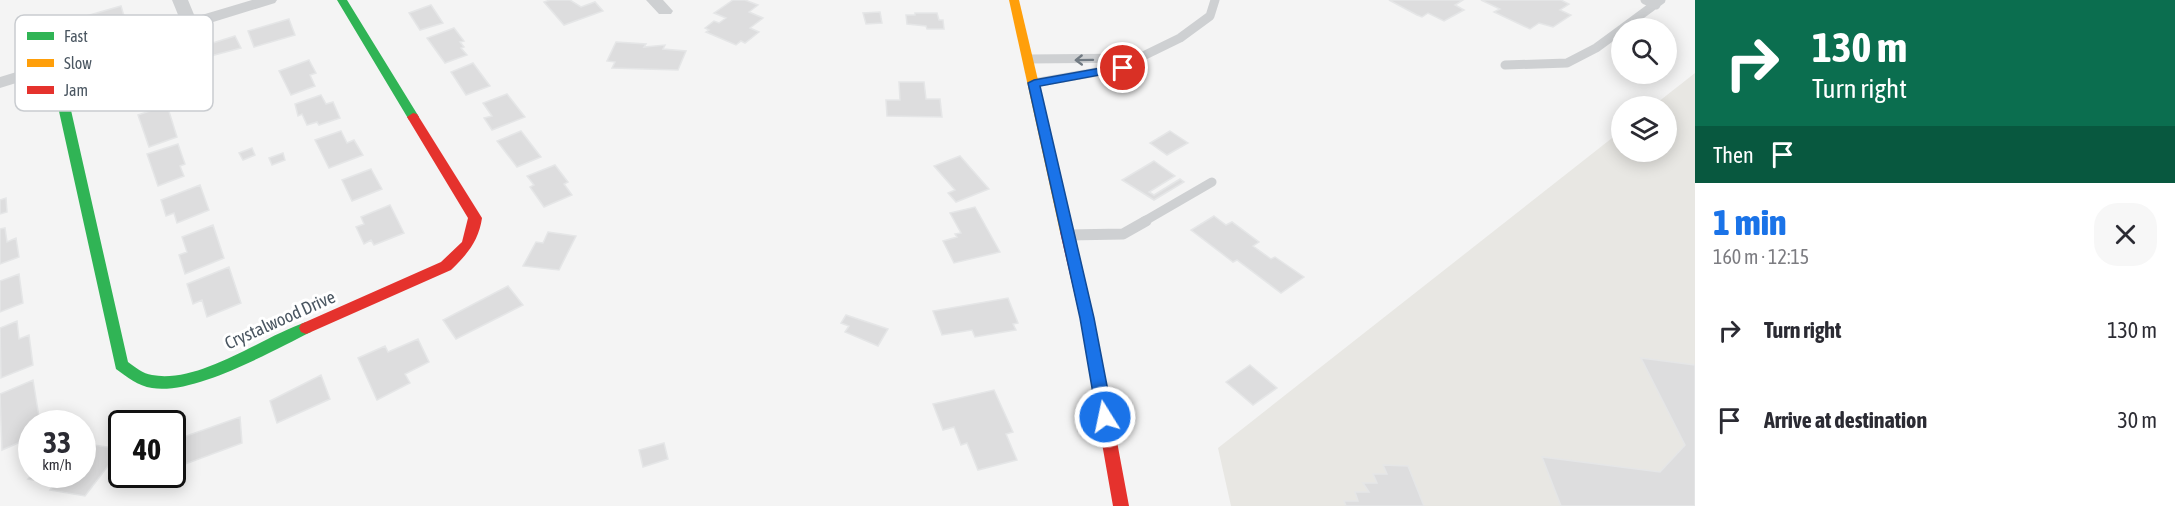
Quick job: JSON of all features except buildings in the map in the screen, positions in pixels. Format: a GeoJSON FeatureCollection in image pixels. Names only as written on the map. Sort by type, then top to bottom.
{"type":"FeatureCollection","features":[{"type":"Feature","properties":{"kind":"street"},"geometry":{"type":"LineString","coordinates":[[180,0],[186,15]]}},
{"type":"Feature","properties":{"kind":"street"},"geometry":{"type":"LineString","coordinates":[[213,17],[269,0]]}},
{"type":"Feature","properties":{"kind":"street","name":"Crystalwood Drive"},"geometry":{"type":"LineString","coordinates":[[65,111],[121,365],[147,383],[172,382],[208,372],[446,266],[463,253],[476,232],[475,218],[342,0]]}},
{"type":"Feature","properties":{"kind":"street"},"geometry":{"type":"LineString","coordinates":[[1014,0],[1087,318],[1121,506]]}},
{"type":"Feature","properties":{"kind":"street"},"geometry":{"type":"LineString","coordinates":[[0,83],[15,78]]}},
{"type":"Feature","properties":{"kind":"lane"},"geometry":{"type":"LineString","coordinates":[[1028,59],[1139,58],[1180,38],[1210,16],[1215,0]]}},
{"type":"Feature","properties":{"kind":"lane"},"geometry":{"type":"LineString","coordinates":[[1644,0],[1658,2]]}},
{"type":"Feature","properties":{"kind":"lane"},"geometry":{"type":"LineString","coordinates":[[1637,18],[1658,2]]}},
{"type":"Feature","properties":{"kind":"lane"},"geometry":{"type":"LineString","coordinates":[[1505,65],[1567,63],[1596,48],[1611,37]]}},
{"type":"Feature","properties":{"kind":"lane"},"geometry":{"type":"LineString","coordinates":[[1034,83],[1137,65],[1139,58]]}},
{"type":"Feature","properties":{"kind":"lane"},"geometry":{"type":"LineString","coordinates":[[1068,235],[1123,234],[1212,182]]}},
{"type":"Feature","properties":{"kind":"shaded area"},"geometry":{"type":"Polygon","coordinates":[[[1695,73],[1695,506],[1231,506],[1218,448],[1611,139],[1611,162],[1677,162],[1677,96],[1666,96],[1695,73]]]}},
{"type":"Feature","properties":{"kind":"traffic: fast"},"geometry":{"type":"LineString","coordinates":[[342,0],[413,117]]}},
{"type":"Feature","properties":{"kind":"traffic: fast"},"geometry":{"type":"LineString","coordinates":[[65,111],[121,365],[140,378],[149,381],[169,382],[188,379],[230,364],[306,328]]}},
{"type":"Feature","properties":{"kind":"traffic: slow"},"geometry":{"type":"LineString","coordinates":[[1014,0],[1067,232]]}},
{"type":"Feature","properties":{"kind":"traffic: jam"},"geometry":{"type":"LineString","coordinates":[[306,328],[446,266],[458,256],[470,239],[475,218],[413,117]]}},
{"type":"Feature","properties":{"kind":"traffic: jam"},"geometry":{"type":"LineString","coordinates":[[1067,232],[1087,318],[1121,506]]}},
{"type":"Feature","properties":{"kind":"route"},"geometry":{"type":"LineString","coordinates":[[1105,417],[1087,318],[1034,83],[1123,68]]}}]}
